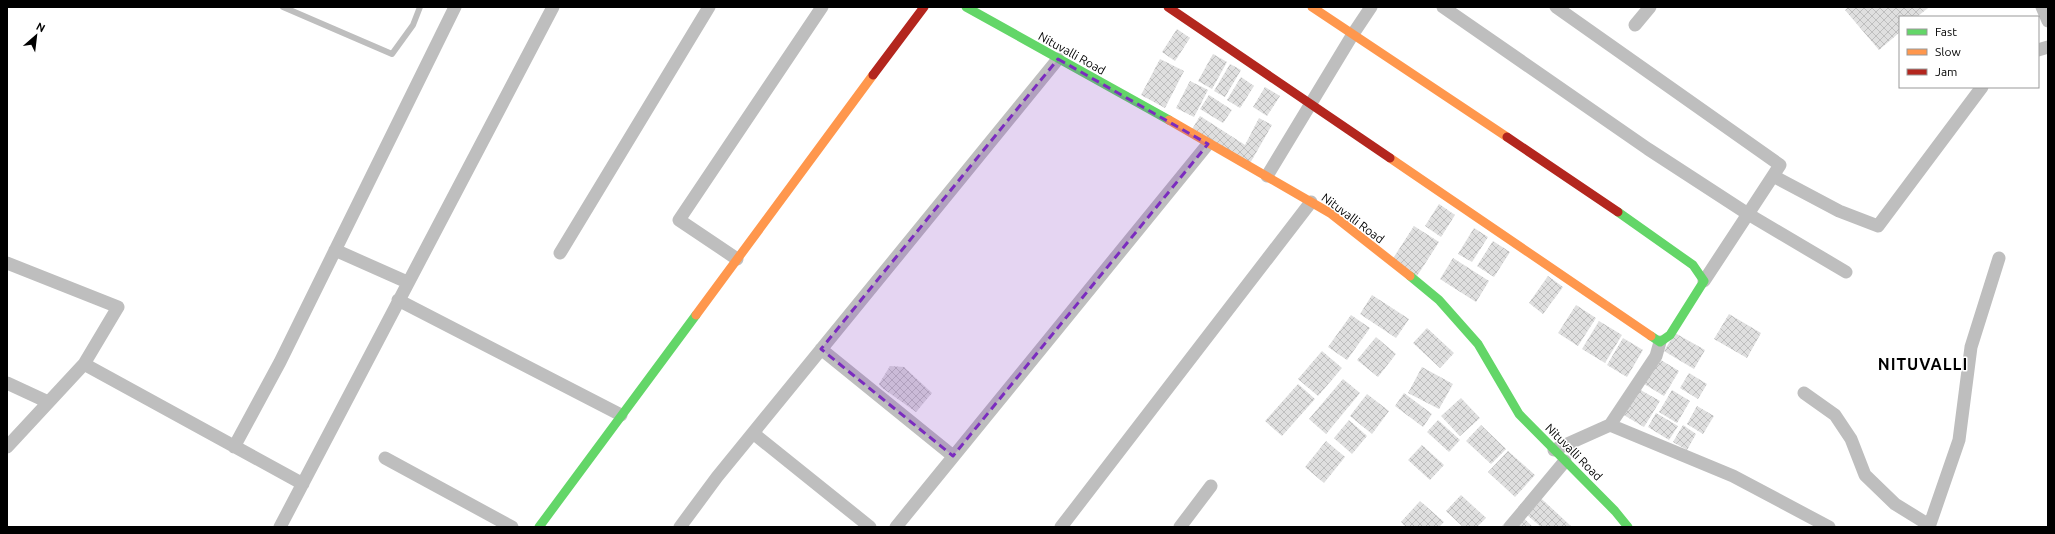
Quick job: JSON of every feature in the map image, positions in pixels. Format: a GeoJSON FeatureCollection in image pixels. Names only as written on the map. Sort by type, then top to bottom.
{"type":"FeatureCollection","features":[{"type":"Feature","properties":{"kind":"street"},"geometry":{"type":"LineString","coordinates":[[234,446],[280,362],[455,7]]}},
{"type":"Feature","properties":{"kind":"street"},"geometry":{"type":"LineString","coordinates":[[280,527],[407,282],[553,7]]}},
{"type":"Feature","properties":{"kind":"street"},"geometry":{"type":"LineString","coordinates":[[560,253],[709,7]]}},
{"type":"Feature","properties":{"kind":"street"},"geometry":{"type":"LineString","coordinates":[[737,259],[679,220],[822,7]]}},
{"type":"Feature","properties":{"kind":"street"},"geometry":{"type":"LineString","coordinates":[[539,527],[924,7]]}},
{"type":"Feature","properties":{"kind":"street","name":"Nituvalli Road"},"geometry":{"type":"LineString","coordinates":[[966,7],[1330,213],[1439,300],[1478,344],[1519,414],[1564,461],[1615,510],[1628,527]]}},
{"type":"Feature","properties":{"kind":"street"},"geometry":{"type":"LineString","coordinates":[[1168,7],[1660,342]]}},
{"type":"Feature","properties":{"kind":"street"},"geometry":{"type":"LineString","coordinates":[[1312,7],[1589,191],[1693,265],[1704,280]]}},
{"type":"Feature","properties":{"kind":"street"},"geometry":{"type":"LineString","coordinates":[[1267,176],[1353,34],[1372,7]]}},
{"type":"Feature","properties":{"kind":"street"},"geometry":{"type":"LineString","coordinates":[[1443,7],[1648,149],[1748,214],[1846,272]]}},
{"type":"Feature","properties":{"kind":"street"},"geometry":{"type":"LineString","coordinates":[[1554,450],[1610,425],[1656,356],[1660,342],[1670,335],[1704,280],[1780,165],[1556,7]]}},
{"type":"Feature","properties":{"kind":"street"},"geometry":{"type":"LineString","coordinates":[[1635,25],[1650,7]]}},
{"type":"Feature","properties":{"kind":"street"},"geometry":{"type":"LineString","coordinates":[[2042,7],[2048,21]]}},
{"type":"Feature","properties":{"kind":"street"},"geometry":{"type":"LineString","coordinates":[[680,527],[717,477],[1058,59]]}},
{"type":"Feature","properties":{"kind":"street"},"geometry":{"type":"LineString","coordinates":[[1773,176],[1839,211],[1878,226],[1981,88]]}},
{"type":"Feature","properties":{"kind":"street"},"geometry":{"type":"LineString","coordinates":[[896,527],[1208,144]]}},
{"type":"Feature","properties":{"kind":"street"},"geometry":{"type":"LineString","coordinates":[[1061,527],[1311,202]]}},
{"type":"Feature","properties":{"kind":"street"},"geometry":{"type":"LineString","coordinates":[[335,250],[407,282]]}},
{"type":"Feature","properties":{"kind":"street"},"geometry":{"type":"LineString","coordinates":[[1804,393],[1835,415],[1852,439],[1865,475],[1895,504],[1929,526],[1959,440],[1971,347],[1999,258]]}},
{"type":"Feature","properties":{"kind":"street"},"geometry":{"type":"LineString","coordinates":[[7,263],[118,307],[84,364],[7,446]]}},
{"type":"Feature","properties":{"kind":"street"},"geometry":{"type":"LineString","coordinates":[[398,300],[621,415]]}},
{"type":"Feature","properties":{"kind":"street"},"geometry":{"type":"LineString","coordinates":[[821,349],[954,456]]}},
{"type":"Feature","properties":{"kind":"street"},"geometry":{"type":"LineString","coordinates":[[84,364],[303,484]]}},
{"type":"Feature","properties":{"kind":"street"},"geometry":{"type":"LineString","coordinates":[[7,383],[48,402]]}},
{"type":"Feature","properties":{"kind":"street"},"geometry":{"type":"LineString","coordinates":[[1610,425],[1733,476],[1829,527]]}},
{"type":"Feature","properties":{"kind":"street"},"geometry":{"type":"LineString","coordinates":[[753,433],[870,527]]}},
{"type":"Feature","properties":{"kind":"street"},"geometry":{"type":"LineString","coordinates":[[385,458],[512,527]]}},
{"type":"Feature","properties":{"kind":"street"},"geometry":{"type":"LineString","coordinates":[[1510,527],[1564,461]]}},
{"type":"Feature","properties":{"kind":"street"},"geometry":{"type":"LineString","coordinates":[[1180,527],[1211,486]]}},
{"type":"Feature","properties":{"kind":"lane"},"geometry":{"type":"LineString","coordinates":[[284,7],[392,54],[413,25],[420,7]]}},
{"type":"Feature","properties":{"kind":"highlighted area"},"geometry":{"type":"Polygon","coordinates":[[[1058,59],[1208,144],[953,456],[821,349],[1058,59]]]}},
{"type":"Feature","properties":{"kind":"building"},"geometry":{"type":"Polygon","coordinates":[[[1848,7],[1929,7],[1918,16],[1899,16],[1899,33],[1879,50],[1845,10],[1848,7]]]}},
{"type":"Feature","properties":{"kind":"building"},"geometry":{"type":"Polygon","coordinates":[[[1177,29],[1190,38],[1175,61],[1162,52],[1177,29]]]}},
{"type":"Feature","properties":{"kind":"building"},"geometry":{"type":"Polygon","coordinates":[[[1213,54],[1227,62],[1212,89],[1198,81],[1213,54]]]}},
{"type":"Feature","properties":{"kind":"building"},"geometry":{"type":"Polygon","coordinates":[[[1160,59],[1184,71],[1165,108],[1141,95],[1160,59]]]}},
{"type":"Feature","properties":{"kind":"building"},"geometry":{"type":"Polygon","coordinates":[[[1230,64],[1241,70],[1225,97],[1214,91],[1230,64]]]}},
{"type":"Feature","properties":{"kind":"building"},"geometry":{"type":"Polygon","coordinates":[[[1241,77],[1254,86],[1240,108],[1227,100],[1241,77]]]}},
{"type":"Feature","properties":{"kind":"building"},"geometry":{"type":"Polygon","coordinates":[[[1190,81],[1208,90],[1194,117],[1176,108],[1190,81]]]}},
{"type":"Feature","properties":{"kind":"building"},"geometry":{"type":"Polygon","coordinates":[[[1265,87],[1280,96],[1267,116],[1253,107],[1265,87]]]}},
{"type":"Feature","properties":{"kind":"building"},"geometry":{"type":"Polygon","coordinates":[[[1209,95],[1232,110],[1223,123],[1200,109],[1209,95]]]}},
{"type":"Feature","properties":{"kind":"building"},"geometry":{"type":"Polygon","coordinates":[[[1200,116],[1245,145],[1259,118],[1272,125],[1249,165],[1191,131],[1200,116]]]}},
{"type":"Feature","properties":{"kind":"building"},"geometry":{"type":"Polygon","coordinates":[[[1439,204],[1455,215],[1441,237],[1425,226],[1439,204]]]}},
{"type":"Feature","properties":{"kind":"building"},"geometry":{"type":"Polygon","coordinates":[[[1414,226],[1439,242],[1417,276],[1392,260],[1414,226]]]}},
{"type":"Feature","properties":{"kind":"building"},"geometry":{"type":"Polygon","coordinates":[[[1474,228],[1488,237],[1472,262],[1458,254],[1474,228]]]}},
{"type":"Feature","properties":{"kind":"building"},"geometry":{"type":"Polygon","coordinates":[[[1493,241],[1510,252],[1494,277],[1477,266],[1493,241]]]}},
{"type":"Feature","properties":{"kind":"building"},"geometry":{"type":"Polygon","coordinates":[[[1453,258],[1489,281],[1476,302],[1440,279],[1453,258]]]}},
{"type":"Feature","properties":{"kind":"building"},"geometry":{"type":"Polygon","coordinates":[[[1548,276],[1563,287],[1543,314],[1529,303],[1548,276]]]}},
{"type":"Feature","properties":{"kind":"building"},"geometry":{"type":"Polygon","coordinates":[[[1372,295],[1409,319],[1396,338],[1360,314],[1372,295]]]}},
{"type":"Feature","properties":{"kind":"building"},"geometry":{"type":"Polygon","coordinates":[[[1576,305],[1596,318],[1578,346],[1558,333],[1576,305]]]}},
{"type":"Feature","properties":{"kind":"building"},"geometry":{"type":"Polygon","coordinates":[[[1729,314],[1761,333],[1747,358],[1714,339],[1729,314]]]}},
{"type":"Feature","properties":{"kind":"building"},"geometry":{"type":"Polygon","coordinates":[[[1351,315],[1370,328],[1347,360],[1328,347],[1351,315]]]}},
{"type":"Feature","properties":{"kind":"building"},"geometry":{"type":"Polygon","coordinates":[[[1599,321],[1622,335],[1605,363],[1582,349],[1599,321]]]}},
{"type":"Feature","properties":{"kind":"building"},"geometry":{"type":"Polygon","coordinates":[[[1427,328],[1454,353],[1440,368],[1413,343],[1427,328]]]}},
{"type":"Feature","properties":{"kind":"building"},"geometry":{"type":"Polygon","coordinates":[[[1675,333],[1705,350],[1694,369],[1664,351],[1675,333]]]}},
{"type":"Feature","properties":{"kind":"building"},"geometry":{"type":"Polygon","coordinates":[[[1376,337],[1396,354],[1378,377],[1357,360],[1376,337]]]}},
{"type":"Feature","properties":{"kind":"building"},"geometry":{"type":"Polygon","coordinates":[[[1623,338],[1643,350],[1627,377],[1607,365],[1623,338]]]}},
{"type":"Feature","properties":{"kind":"building"},"geometry":{"type":"Polygon","coordinates":[[[1322,351],[1342,368],[1318,396],[1298,379],[1322,351]]]}},
{"type":"Feature","properties":{"kind":"building"},"geometry":{"type":"Polygon","coordinates":[[[1656,357],[1679,371],[1664,396],[1641,382],[1656,357]]]}},
{"type":"Feature","properties":{"kind":"building"},"geometry":{"type":"Polygon","coordinates":[[[890,366],[904,367],[932,393],[916,412],[879,384],[890,366]]]}},
{"type":"Feature","properties":{"kind":"building"},"geometry":{"type":"Polygon","coordinates":[[[1422,367],[1453,384],[1439,409],[1408,393],[1422,367]]]}},
{"type":"Feature","properties":{"kind":"building"},"geometry":{"type":"Polygon","coordinates":[[[1689,373],[1707,384],[1698,399],[1680,388],[1689,373]]]}},
{"type":"Feature","properties":{"kind":"building"},"geometry":{"type":"Polygon","coordinates":[[[1343,379],[1360,393],[1326,434],[1309,419],[1343,379]]]}},
{"type":"Feature","properties":{"kind":"building"},"geometry":{"type":"Polygon","coordinates":[[[1298,384],[1315,399],[1282,436],[1265,421],[1298,384]]]}},
{"type":"Feature","properties":{"kind":"building"},"geometry":{"type":"Polygon","coordinates":[[[1637,388],[1660,401],[1644,427],[1622,414],[1637,388]]]}},
{"type":"Feature","properties":{"kind":"building"},"geometry":{"type":"Polygon","coordinates":[[[1672,390],[1690,401],[1677,423],[1659,412],[1672,390]]]}},
{"type":"Feature","properties":{"kind":"building"},"geometry":{"type":"Polygon","coordinates":[[[1404,393],[1432,414],[1423,427],[1395,406],[1404,393]]]}},
{"type":"Feature","properties":{"kind":"building"},"geometry":{"type":"Polygon","coordinates":[[[1367,394],[1389,411],[1372,434],[1350,416],[1367,394]]]}},
{"type":"Feature","properties":{"kind":"building"},"geometry":{"type":"Polygon","coordinates":[[[1461,398],[1480,418],[1460,436],[1441,416],[1461,398]]]}},
{"type":"Feature","properties":{"kind":"building"},"geometry":{"type":"Polygon","coordinates":[[[1697,406],[1714,416],[1703,434],[1687,424],[1697,406]]]}},
{"type":"Feature","properties":{"kind":"building"},"geometry":{"type":"Polygon","coordinates":[[[1656,413],[1678,426],[1669,440],[1648,427],[1656,413]]]}},
{"type":"Feature","properties":{"kind":"building"},"geometry":{"type":"Polygon","coordinates":[[[1349,420],[1367,436],[1352,454],[1334,438],[1349,420]]]}},
{"type":"Feature","properties":{"kind":"building"},"geometry":{"type":"Polygon","coordinates":[[[1438,420],[1460,440],[1449,452],[1427,432],[1438,420]]]}},
{"type":"Feature","properties":{"kind":"building"},"geometry":{"type":"Polygon","coordinates":[[[1481,425],[1506,449],[1491,464],[1466,441],[1481,425]]]}},
{"type":"Feature","properties":{"kind":"building"},"geometry":{"type":"Polygon","coordinates":[[[1683,425],[1696,434],[1687,450],[1673,442],[1683,425]]]}},
{"type":"Feature","properties":{"kind":"building"},"geometry":{"type":"Polygon","coordinates":[[[1326,441],[1345,457],[1324,483],[1305,467],[1326,441]]]}},
{"type":"Feature","properties":{"kind":"building"},"geometry":{"type":"Polygon","coordinates":[[[1422,445],[1444,465],[1430,480],[1408,460],[1422,445]]]}},
{"type":"Feature","properties":{"kind":"building"},"geometry":{"type":"Polygon","coordinates":[[[1508,451],[1535,475],[1515,497],[1488,472],[1508,451]]]}},
{"type":"Feature","properties":{"kind":"building"},"geometry":{"type":"Polygon","coordinates":[[[1533,491],[1572,527],[1541,527],[1518,507],[1533,491]]]}},
{"type":"Feature","properties":{"kind":"building"},"geometry":{"type":"Polygon","coordinates":[[[1461,495],[1486,518],[1477,527],[1463,527],[1446,511],[1461,495]]]}},
{"type":"Feature","properties":{"kind":"building"},"geometry":{"type":"Polygon","coordinates":[[[1420,501],[1444,522],[1439,527],[1406,527],[1401,522],[1420,501]]]}},
{"type":"Feature","properties":{"kind":"building"},"geometry":{"type":"Polygon","coordinates":[[[1516,511],[1533,527],[1501,527],[1516,511]]]}},
{"type":"Feature","properties":{"kind":"traffic: fast"},"geometry":{"type":"LineString","coordinates":[[966,7],[1169,120]]}},
{"type":"Feature","properties":{"kind":"traffic: fast"},"geometry":{"type":"LineString","coordinates":[[1618,212],[1693,265],[1704,281],[1670,335],[1660,342],[1651,336]]}},
{"type":"Feature","properties":{"kind":"traffic: fast"},"geometry":{"type":"LineString","coordinates":[[1410,276],[1439,300],[1478,344],[1519,414],[1615,511],[1628,527]]}},
{"type":"Feature","properties":{"kind":"traffic: fast"},"geometry":{"type":"LineString","coordinates":[[539,527],[696,315]]}},
{"type":"Feature","properties":{"kind":"traffic: slow"},"geometry":{"type":"LineString","coordinates":[[1312,7],[1507,137]]}},
{"type":"Feature","properties":{"kind":"traffic: slow"},"geometry":{"type":"LineString","coordinates":[[696,315],[873,75]]}},
{"type":"Feature","properties":{"kind":"traffic: slow"},"geometry":{"type":"LineString","coordinates":[[1169,120],[1330,213],[1410,276]]}},
{"type":"Feature","properties":{"kind":"traffic: slow"},"geometry":{"type":"LineString","coordinates":[[1390,158],[1651,336]]}},
{"type":"Feature","properties":{"kind":"traffic: jam"},"geometry":{"type":"LineString","coordinates":[[873,75],[924,7]]}},
{"type":"Feature","properties":{"kind":"traffic: jam"},"geometry":{"type":"LineString","coordinates":[[1168,7],[1390,158]]}},
{"type":"Feature","properties":{"kind":"traffic: jam"},"geometry":{"type":"LineString","coordinates":[[1507,137],[1618,212]]}},
{"type":"Feature","properties":{"kind":"district","name":"NITUVALLI"},"geometry":{"type":"Point","coordinates":[1923,364]}}]}
